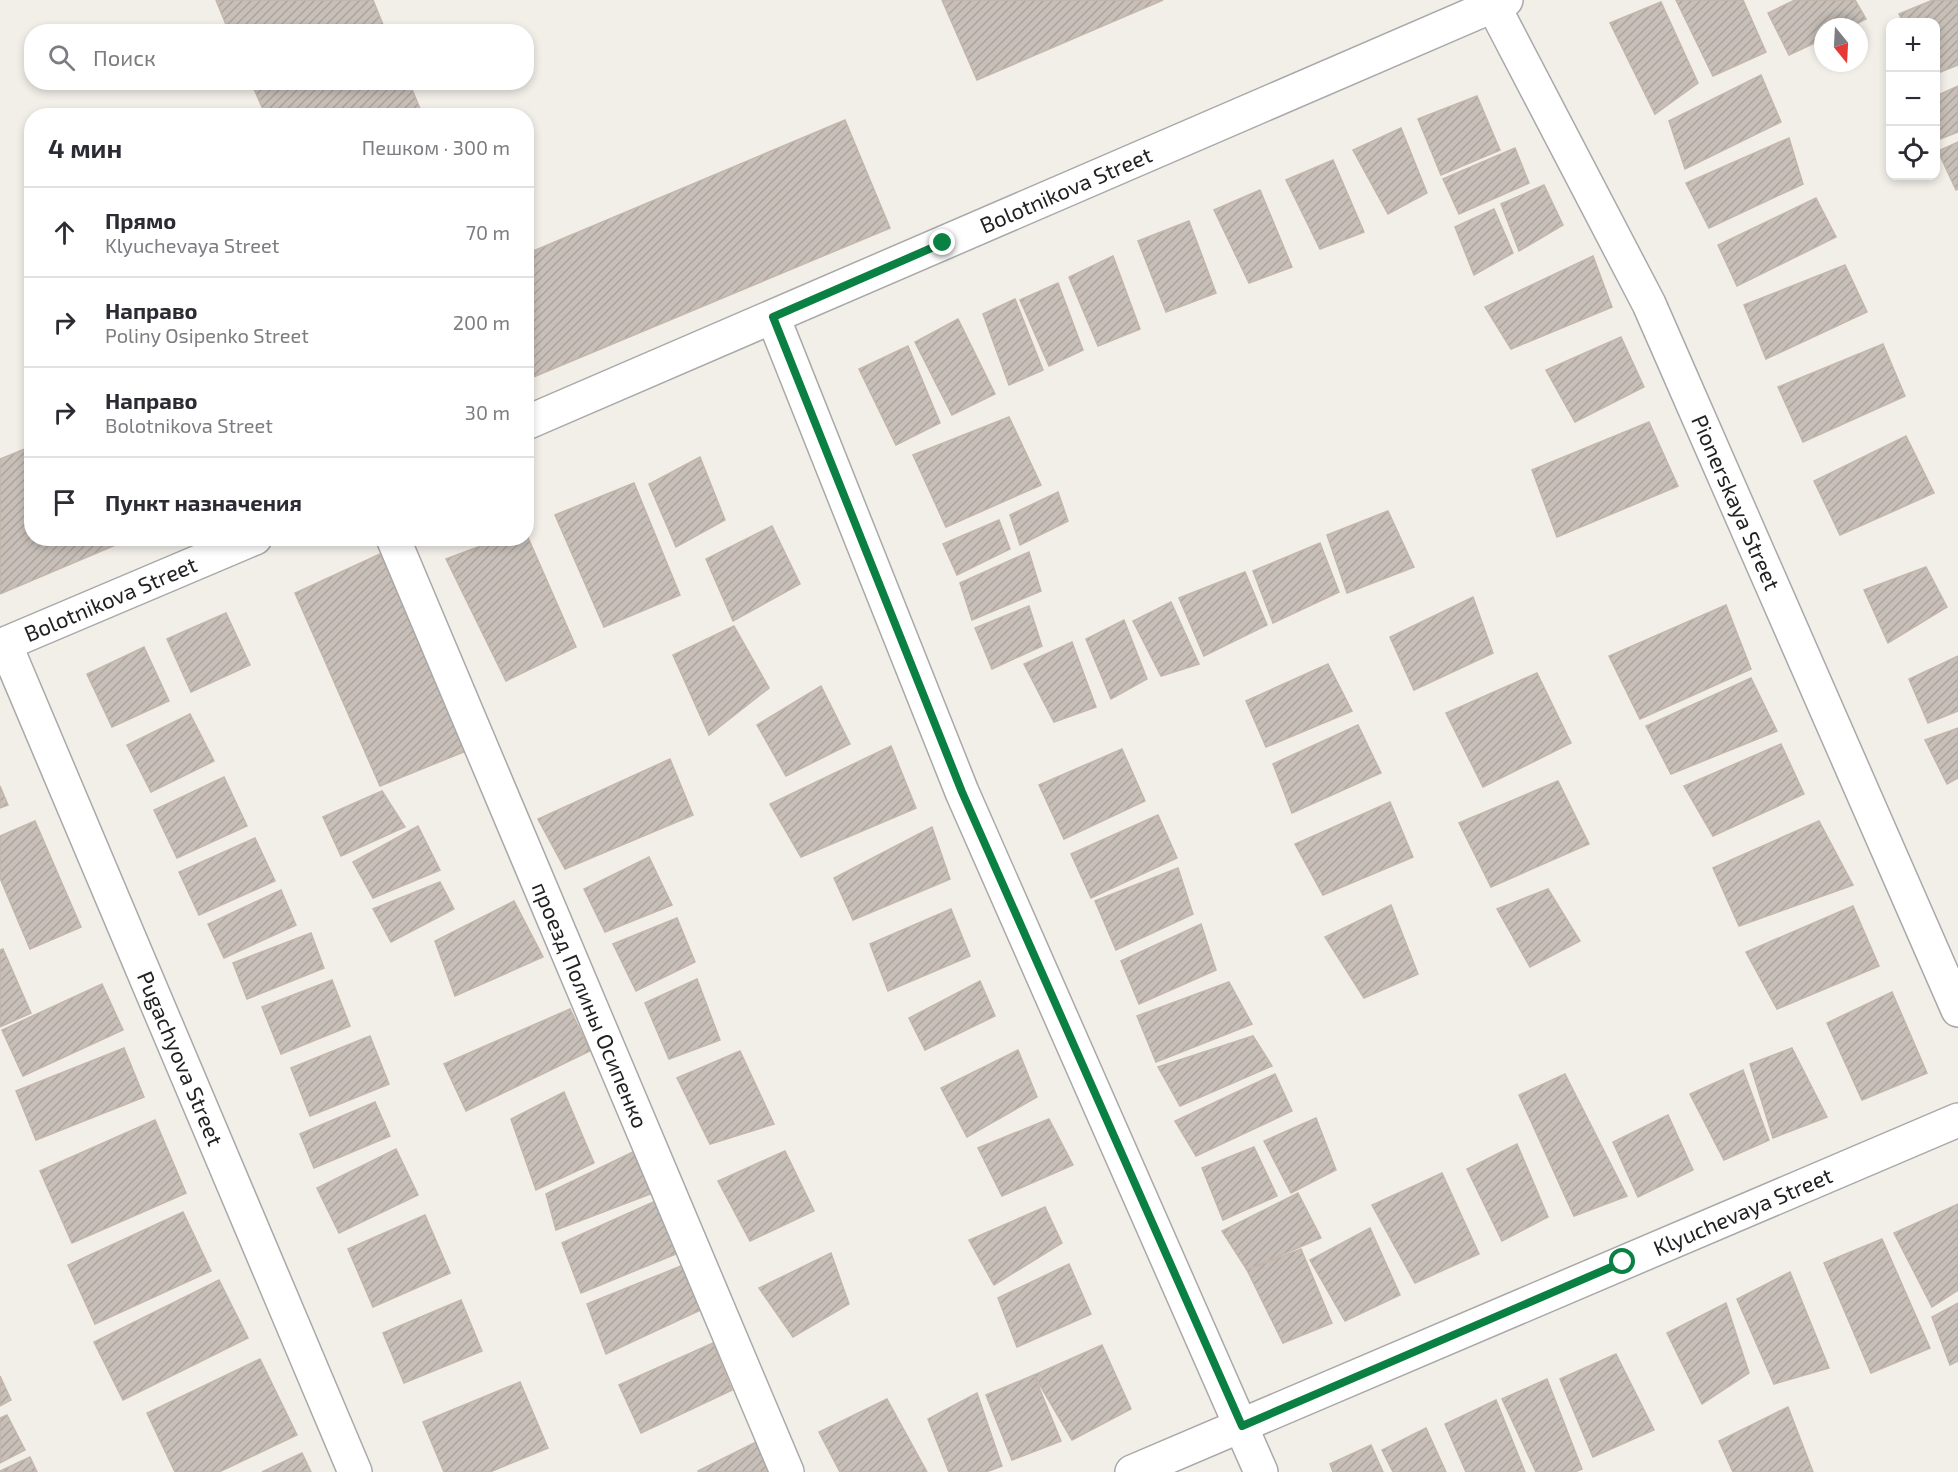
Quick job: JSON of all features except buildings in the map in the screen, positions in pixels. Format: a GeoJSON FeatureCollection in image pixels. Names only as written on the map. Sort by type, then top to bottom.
{"type":"FeatureCollection","features":[{"type":"Feature","properties":{"kind":"street","name":"Bolotnikova Street"},"geometry":{"type":"LineString","coordinates":[[534,420],[1499,3]]}},
{"type":"Feature","properties":{"kind":"street","name":"Pionerskaya Street"},"geometry":{"type":"LineString","coordinates":[[1499,3],[1649,304],[1958,1010]]}},
{"type":"Feature","properties":{"kind":"street"},"geometry":{"type":"LineString","coordinates":[[773,317],[962,792],[1261,1472]]}},
{"type":"Feature","properties":{"kind":"street","name":"Bolotnikova Street"},"geometry":{"type":"LineString","coordinates":[[2,645],[236,546]]}},
{"type":"Feature","properties":{"kind":"street","name":"проезд Полины Осипенко"},"geometry":{"type":"LineString","coordinates":[[396,546],[788,1472]]}},
{"type":"Feature","properties":{"kind":"street","name":"Pugachyova Street"},"geometry":{"type":"LineString","coordinates":[[2,645],[355,1472]]}},
{"type":"Feature","properties":{"kind":"street","name":"Klyuchevaya Street"},"geometry":{"type":"LineString","coordinates":[[1132,1472],[1958,1120]]}},
{"type":"Feature","properties":{"kind":"route"},"geometry":{"type":"LineString","coordinates":[[943,243],[773,317],[962,792],[1242,1426],[1623,1262]]}}]}
